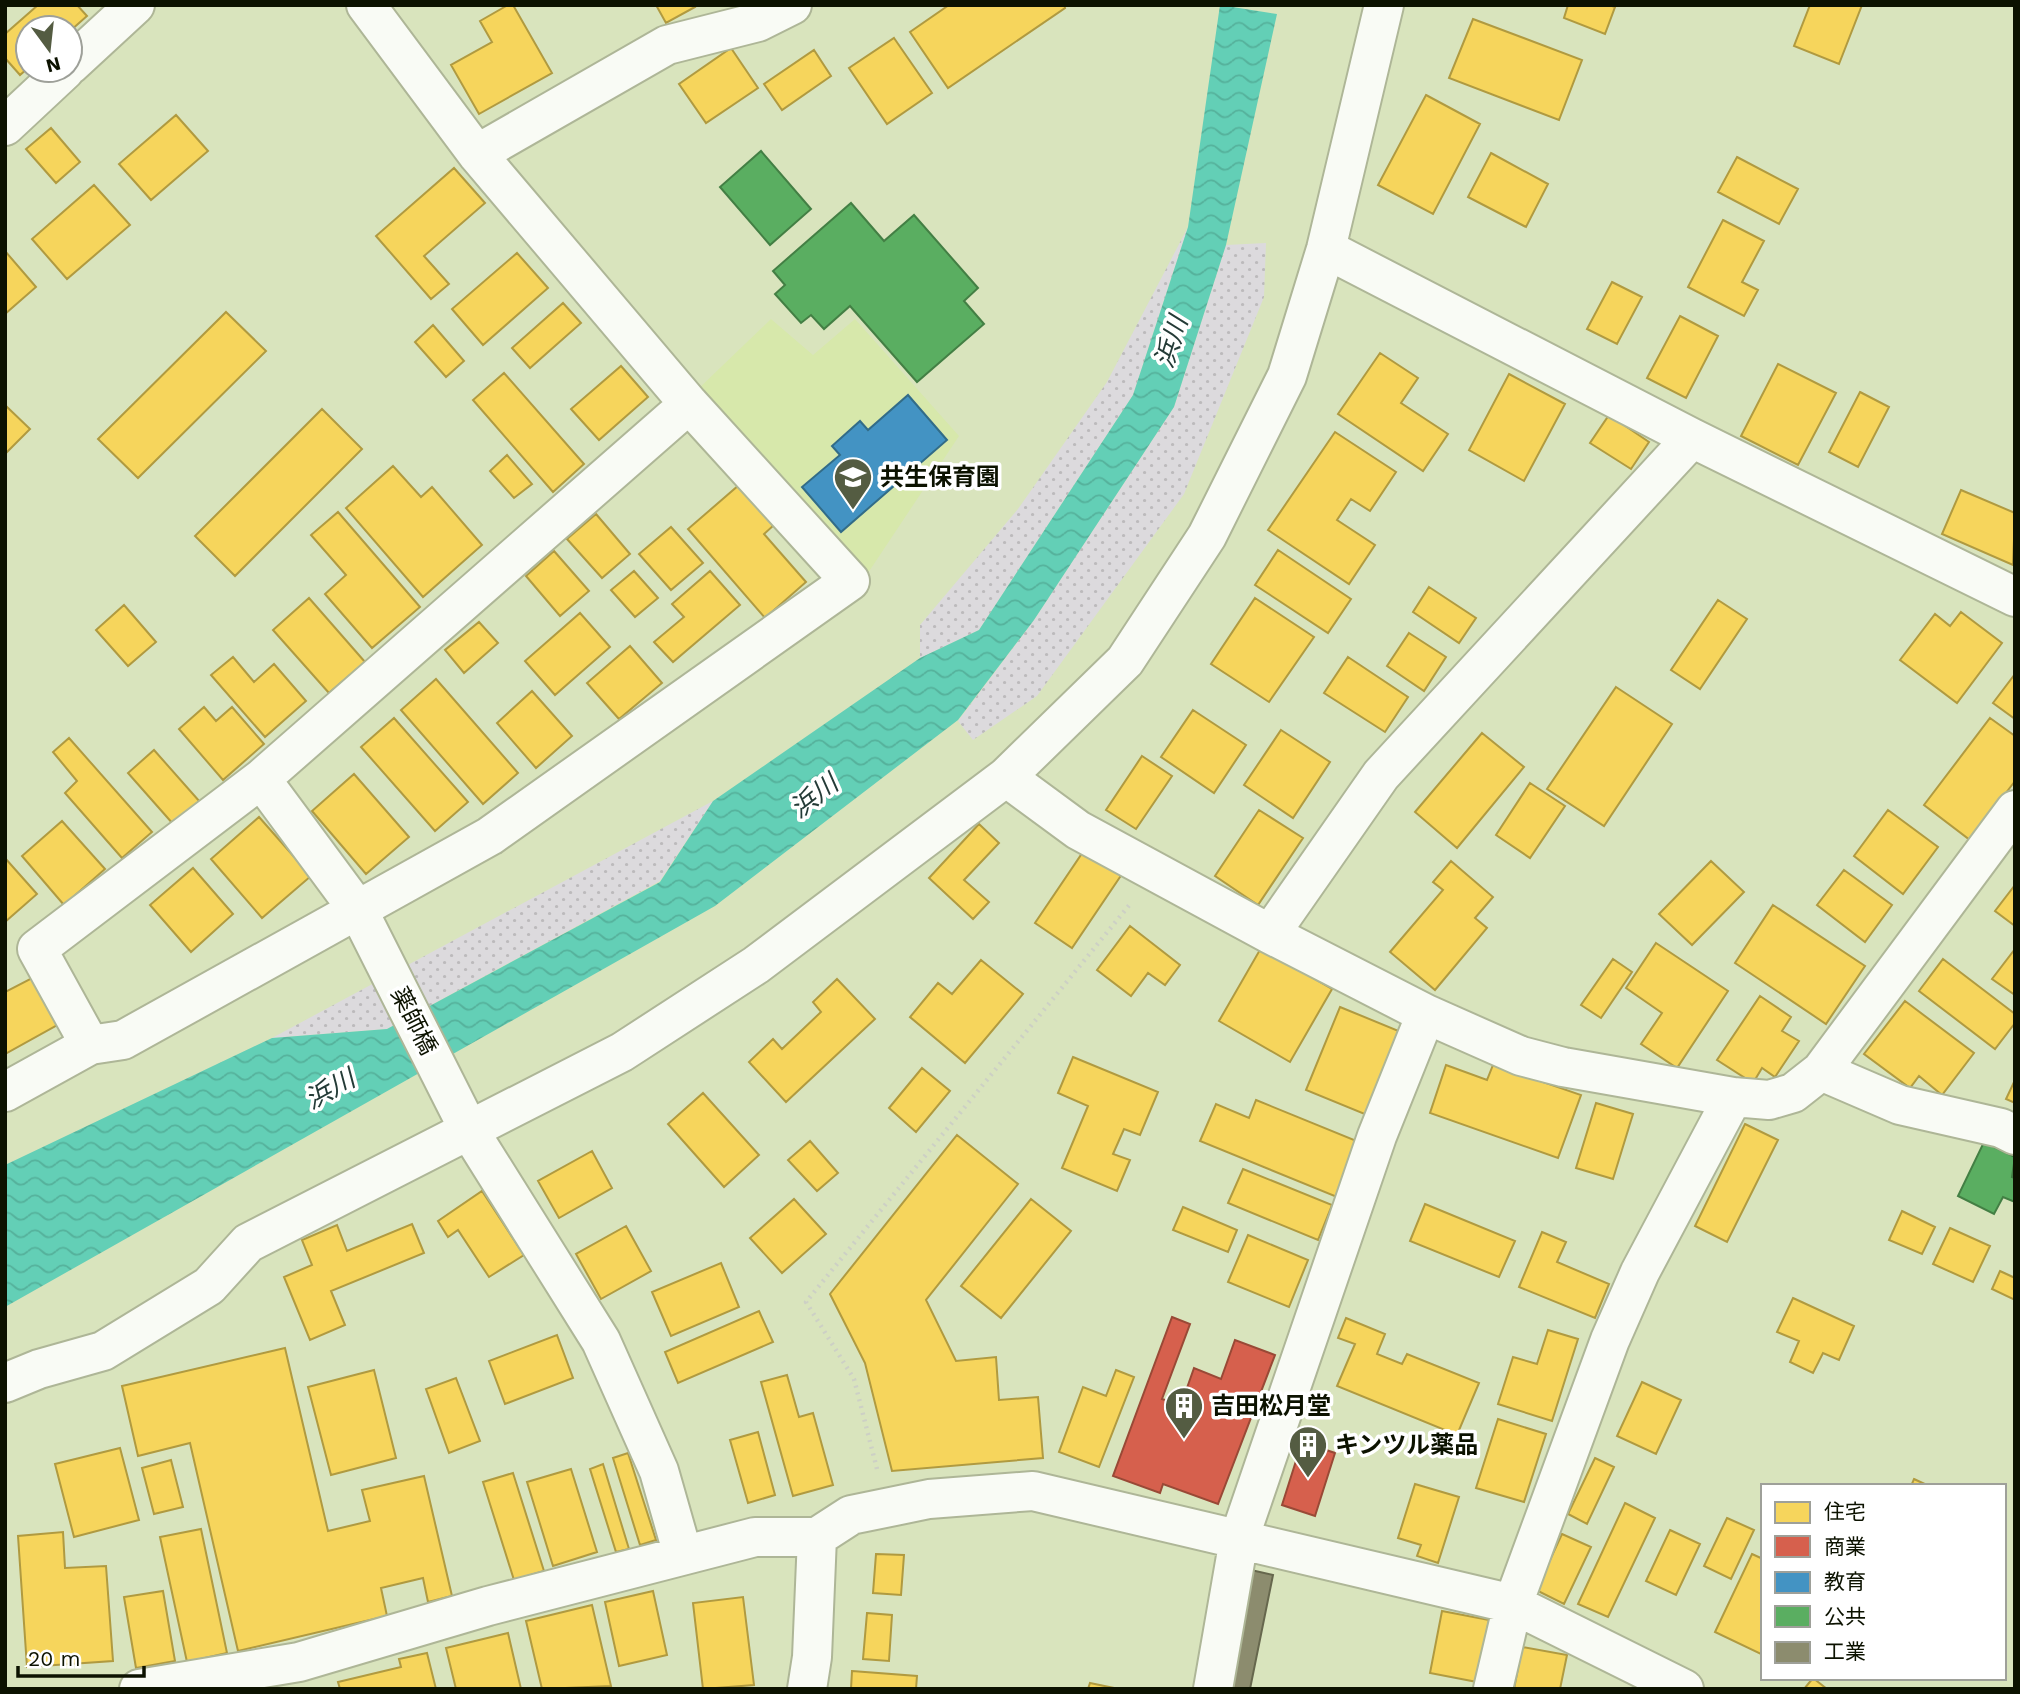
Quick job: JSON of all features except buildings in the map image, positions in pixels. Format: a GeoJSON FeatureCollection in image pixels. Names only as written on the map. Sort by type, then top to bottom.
{"type":"FeatureCollection","features":[{"type":"Feature","properties":{"kind":"street"},"geometry":{"type":"LineString","coordinates":[[84,52],[135,5]]}},
{"type":"Feature","properties":{"kind":"street"},"geometry":{"type":"LineString","coordinates":[[5,1092],[90,1045],[123,1040],[490,836],[850,581],[689,404],[477,153],[366,5]]}},
{"type":"Feature","properties":{"kind":"street"},"geometry":{"type":"LineString","coordinates":[[477,153],[667,45],[758,22],[792,5]]}},
{"type":"Feature","properties":{"kind":"street"},"geometry":{"type":"LineString","coordinates":[[5,1383],[38,1369],[103,1351],[209,1286],[248,1243],[470,1132],[622,1052],[756,965],[1006,777],[1125,661],[1207,536],[1287,376],[1326,249],[1384,5]]}},
{"type":"Feature","properties":{"kind":"street"},"geometry":{"type":"LineString","coordinates":[[10,113],[47,84]]}},
{"type":"Feature","properties":{"kind":"street"},"geometry":{"type":"LineString","coordinates":[[1326,249],[1692,438],[2015,597]]}},
{"type":"Feature","properties":{"kind":"street"},"geometry":{"type":"LineString","coordinates":[[90,1045],[37,948],[261,779],[689,404]]}},
{"type":"Feature","properties":{"kind":"street"},"geometry":{"type":"LineString","coordinates":[[1270,934],[1381,775],[1692,438]]}},
{"type":"Feature","properties":{"kind":"street"},"geometry":{"type":"LineString","coordinates":[[1006,777],[1078,830],[1270,934],[1426,1014],[1521,1056],[1563,1067],[1733,1097],[1769,1100],[1793,1093],[1821,1071],[2015,810]]}},
{"type":"Feature","properties":{"kind":"street","name":"薬師橋"},"geometry":{"type":"LineString","coordinates":[[261,779],[358,910],[470,1132],[600,1341],[659,1471],[683,1555]]}},
{"type":"Feature","properties":{"kind":"street"},"geometry":{"type":"LineString","coordinates":[[1213,1689],[1239,1539],[1377,1136],[1426,1014]]}},
{"type":"Feature","properties":{"kind":"street"},"geometry":{"type":"LineString","coordinates":[[1821,1071],[1900,1105],[2001,1128],[2015,1135]]}},
{"type":"Feature","properties":{"kind":"street"},"geometry":{"type":"LineString","coordinates":[[1493,1689],[1513,1604],[1615,1329],[1640,1272],[1733,1097]]}},
{"type":"Feature","properties":{"kind":"street"},"geometry":{"type":"LineString","coordinates":[[139,1689],[299,1662],[488,1606],[755,1538],[817,1538],[851,1515],[929,1499],[1033,1491],[1513,1604],[1684,1689]]}},
{"type":"Feature","properties":{"kind":"street"},"geometry":{"type":"LineString","coordinates":[[807,1689],[812,1657],[817,1538]]}},
{"type":"Feature","properties":{"kind":"path"},"geometry":{"type":"LineString","coordinates":[[887,1508],[854,1379],[806,1302],[1156,872]]}},
{"type":"Feature","properties":{"kind":"shaded area"},"geometry":{"type":"Polygon","coordinates":[[[1188,227],[1133,395],[979,630],[920,658],[920,625],[1018,509],[1107,382],[1188,227]]]}},
{"type":"Feature","properties":{"kind":"shaded area"},"geometry":{"type":"Polygon","coordinates":[[[1266,243],[1264,297],[1184,494],[1037,696],[973,740],[958,721],[1034,620],[1174,407],[1226,245],[1266,243]]]}},
{"type":"Feature","properties":{"kind":"shaded area","name":"共生保育園"},"geometry":{"type":"Polygon","coordinates":[[[771,319],[813,355],[855,319],[959,436],[860,585],[695,392],[771,319]]]}},
{"type":"Feature","properties":{"kind":"shaded area"},"geometry":{"type":"Polygon","coordinates":[[[713,801],[660,881],[387,1029],[272,1038],[713,801]]]}},
{"type":"Feature","properties":{"kind":"water","name":"浜川"},"geometry":{"type":"Polygon","coordinates":[[[1220,5],[1277,14],[1226,245],[1174,407],[1034,620],[958,720],[715,906],[5,1307],[5,1165],[272,1038],[387,1029],[660,882],[713,801],[920,658],[979,630],[1133,395],[1188,227],[1220,5]]]}},
{"type":"Feature","properties":{"kind":"place","name":"共生保育園"},"geometry":{"type":"Point","coordinates":[853,511]}},
{"type":"Feature","properties":{"kind":"place","name":"吉田松月堂"},"geometry":{"type":"Point","coordinates":[1184,1440]}},
{"type":"Feature","properties":{"kind":"place","name":"キンツル薬品"},"geometry":{"type":"Point","coordinates":[1308,1479]}}]}
